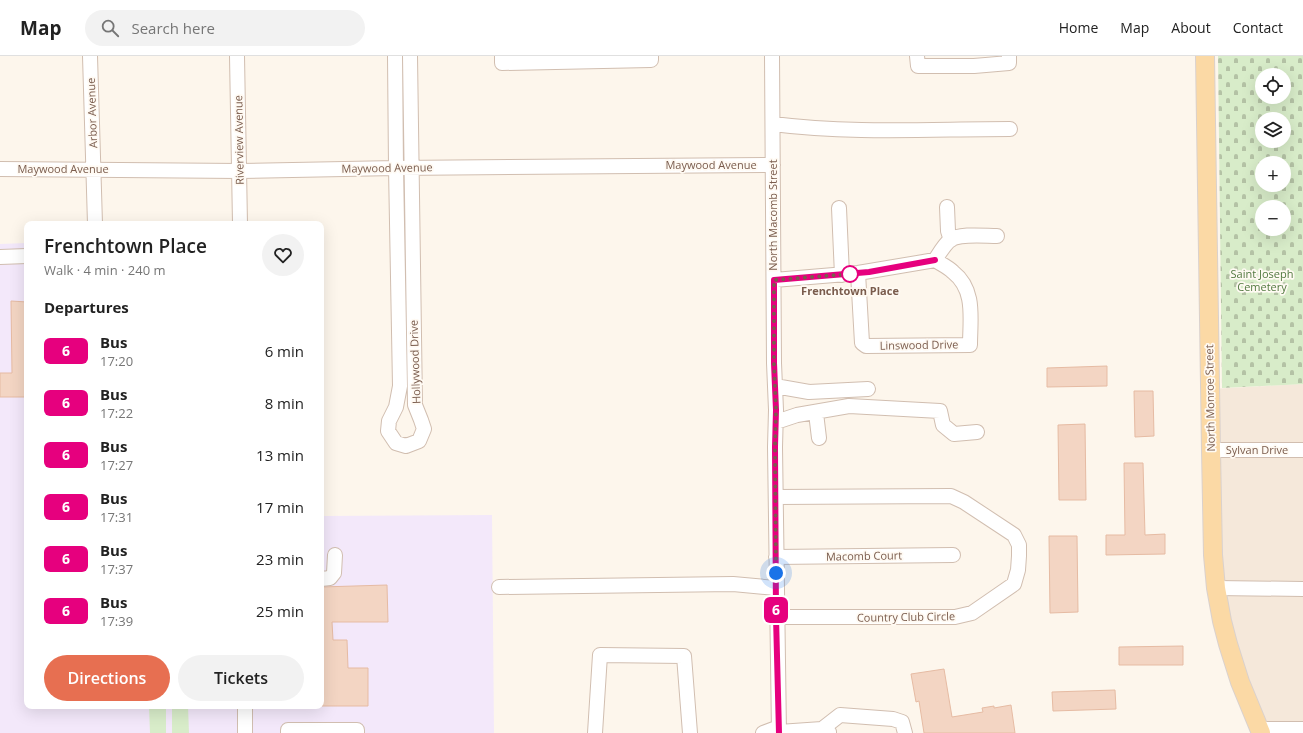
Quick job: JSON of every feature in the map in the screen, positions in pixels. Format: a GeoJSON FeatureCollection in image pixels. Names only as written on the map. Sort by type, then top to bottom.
{"type":"FeatureCollection","features":[{"type":"Feature","properties":{"kind":"main road","name":"North Monroe Street"},"geometry":{"type":"LineString","coordinates":[[1205,56],[1211,450],[1216,588],[1228,644],[1240,682],[1260,731]]}},
{"type":"Feature","properties":{"kind":"street","name":"Arbor Avenue"},"geometry":{"type":"LineString","coordinates":[[90,56],[95,221]]}},
{"type":"Feature","properties":{"kind":"street","name":"Riverview Avenue"},"geometry":{"type":"LineString","coordinates":[[237,56],[240,221]]}},
{"type":"Feature","properties":{"kind":"street","name":"Hollywood Drive"},"geometry":{"type":"LineString","coordinates":[[396,56],[396,168],[400,386],[396,407],[389,421],[388,431],[396,443],[406,446],[419,441],[424,429],[422,420],[414,405],[410,56]]}},
{"type":"Feature","properties":{"kind":"street"},"geometry":{"type":"LineString","coordinates":[[502,56],[502,63],[651,60],[651,56]]}},
{"type":"Feature","properties":{"kind":"street","name":"North Macomb Street"},"geometry":{"type":"LineString","coordinates":[[772,56],[774,165],[774,363],[776,422],[776,617],[779,730]]}},
{"type":"Feature","properties":{"kind":"street"},"geometry":{"type":"LineString","coordinates":[[917,56],[918,66],[974,66],[1009,63],[1009,56]]}},
{"type":"Feature","properties":{"kind":"street"},"geometry":{"type":"LineString","coordinates":[[773,124],[838,130],[1010,129]]}},
{"type":"Feature","properties":{"kind":"street","name":"Maywood Avenue"},"geometry":{"type":"LineString","coordinates":[[0,170],[94,169],[240,171],[396,168],[774,165]]}},
{"type":"Feature","properties":{"kind":"street"},"geometry":{"type":"LineString","coordinates":[[947,207],[948,231],[951,240]]}},
{"type":"Feature","properties":{"kind":"street"},"geometry":{"type":"LineString","coordinates":[[839,208],[842,275]]}},
{"type":"Feature","properties":{"kind":"street"},"geometry":{"type":"LineString","coordinates":[[774,280],[842,275],[935,260],[951,240],[958,236],[997,236]]}},
{"type":"Feature","properties":{"kind":"street"},"geometry":{"type":"LineString","coordinates":[[0,257],[24,256]]}},
{"type":"Feature","properties":{"kind":"street","name":"Linswood Drive"},"geometry":{"type":"LineString","coordinates":[[858,273],[862,343],[866,346],[970,345],[970,302],[968,290],[962,280],[953,271],[935,260]]}},
{"type":"Feature","properties":{"kind":"street"},"geometry":{"type":"LineString","coordinates":[[775,386],[809,392],[868,389]]}},
{"type":"Feature","properties":{"kind":"street"},"geometry":{"type":"LineString","coordinates":[[776,422],[797,415],[816,413],[849,406],[940,411],[943,425],[954,434],[977,432]]}},
{"type":"Feature","properties":{"kind":"street"},"geometry":{"type":"LineString","coordinates":[[816,413],[819,438]]}},
{"type":"Feature","properties":{"kind":"street","name":"Sylvan Drive"},"geometry":{"type":"LineString","coordinates":[[1211,450],[1303,450]]}},
{"type":"Feature","properties":{"kind":"street","name":"Country Club Circle"},"geometry":{"type":"LineString","coordinates":[[776,497],[951,496],[964,502],[1014,535],[1019,545],[1018,570],[1014,584],[972,613],[955,617],[776,617]]}},
{"type":"Feature","properties":{"kind":"street"},"geometry":{"type":"LineString","coordinates":[[324,579],[330,578],[334,573],[334,555]]}},
{"type":"Feature","properties":{"kind":"street","name":"Macomb Court"},"geometry":{"type":"LineString","coordinates":[[776,557],[953,555]]}},
{"type":"Feature","properties":{"kind":"street"},"geometry":{"type":"LineString","coordinates":[[499,587],[733,584],[776,588]]}},
{"type":"Feature","properties":{"kind":"street"},"geometry":{"type":"LineString","coordinates":[[1216,588],[1303,589]]}},
{"type":"Feature","properties":{"kind":"street"},"geometry":{"type":"LineString","coordinates":[[595,733],[600,655],[684,656],[690,733]]}},
{"type":"Feature","properties":{"kind":"street"},"geometry":{"type":"LineString","coordinates":[[245,709],[245,733]]}},
{"type":"Feature","properties":{"kind":"street"},"geometry":{"type":"LineString","coordinates":[[763,733],[779,730],[826,731],[840,715],[893,719],[902,722],[905,733]]}},
{"type":"Feature","properties":{"kind":"street"},"geometry":{"type":"LineString","coordinates":[[1260,731],[1303,728]]}},
{"type":"Feature","properties":{"kind":"street"},"geometry":{"type":"LineString","coordinates":[[288,733],[288,730],[357,730],[357,733]]}},
{"type":"Feature","properties":{"kind":"shaded area"},"geometry":{"type":"Polygon","coordinates":[[[24,243],[24,709],[324,709],[324,516],[492,515],[494,733],[0,733],[0,244],[24,243]]]}},
{"type":"Feature","properties":{"kind":"shaded area"},"geometry":{"type":"Polygon","coordinates":[[[1303,384],[1303,733],[1261,733],[1228,644],[1210,389],[1303,384]]]}},
{"type":"Feature","properties":{"kind":"green space","name":"Saint Joseph Cemetery"},"geometry":{"type":"Polygon","coordinates":[[[1218,56],[1303,56],[1303,384],[1222,388],[1218,56]]]}},
{"type":"Feature","properties":{"kind":"green space"},"geometry":{"type":"Polygon","coordinates":[[[149,709],[166,709],[166,733],[150,733],[149,709]]]}},
{"type":"Feature","properties":{"kind":"green space"},"geometry":{"type":"Polygon","coordinates":[[[172,709],[188,709],[189,733],[172,733],[172,709]]]}},
{"type":"Feature","properties":{"kind":"building"},"geometry":{"type":"Polygon","coordinates":[[[11,301],[24,302],[24,397],[0,397],[0,373],[12,373],[11,301]]]}},
{"type":"Feature","properties":{"kind":"building"},"geometry":{"type":"Polygon","coordinates":[[[1107,366],[1107,386],[1047,387],[1047,368],[1107,366]]]}},
{"type":"Feature","properties":{"kind":"building"},"geometry":{"type":"Polygon","coordinates":[[[1134,391],[1153,391],[1154,436],[1135,437],[1134,391]]]}},
{"type":"Feature","properties":{"kind":"building"},"geometry":{"type":"Polygon","coordinates":[[[1085,424],[1086,500],[1059,500],[1058,425],[1085,424]]]}},
{"type":"Feature","properties":{"kind":"building"},"geometry":{"type":"Polygon","coordinates":[[[1124,463],[1143,463],[1145,535],[1165,534],[1165,554],[1106,555],[1106,535],[1125,535],[1124,463]]]}},
{"type":"Feature","properties":{"kind":"building"},"geometry":{"type":"Polygon","coordinates":[[[1049,536],[1077,536],[1078,612],[1050,613],[1049,536]]]}},
{"type":"Feature","properties":{"kind":"building"},"geometry":{"type":"Polygon","coordinates":[[[387,585],[388,622],[332,622],[333,640],[347,640],[348,668],[368,668],[368,706],[324,706],[324,587],[387,585]]]}},
{"type":"Feature","properties":{"kind":"building"},"geometry":{"type":"Polygon","coordinates":[[[1183,646],[1183,665],[1119,665],[1119,647],[1183,646]]]}},
{"type":"Feature","properties":{"kind":"building"},"geometry":{"type":"Polygon","coordinates":[[[944,669],[952,717],[983,712],[982,708],[994,706],[994,708],[1011,705],[1015,733],[924,733],[919,701],[916,702],[911,674],[944,669]]]}},
{"type":"Feature","properties":{"kind":"building"},"geometry":{"type":"Polygon","coordinates":[[[1115,690],[1116,709],[1053,711],[1052,692],[1115,690]]]}},
{"type":"Feature","properties":{"kind":"bus line","name":"6"},"geometry":{"type":"LineString","coordinates":[[779,733],[776,617],[776,410],[774,363],[774,280],[869,272],[935,260]]}},
{"type":"Feature","properties":{"kind":"place","name":"Frenchtown Place"},"geometry":{"type":"Point","coordinates":[850,274]}},
{"type":"Feature","properties":{"kind":"route"},"geometry":{"type":"LineString","coordinates":[[776,573],[774,280],[850,274]]}}]}
